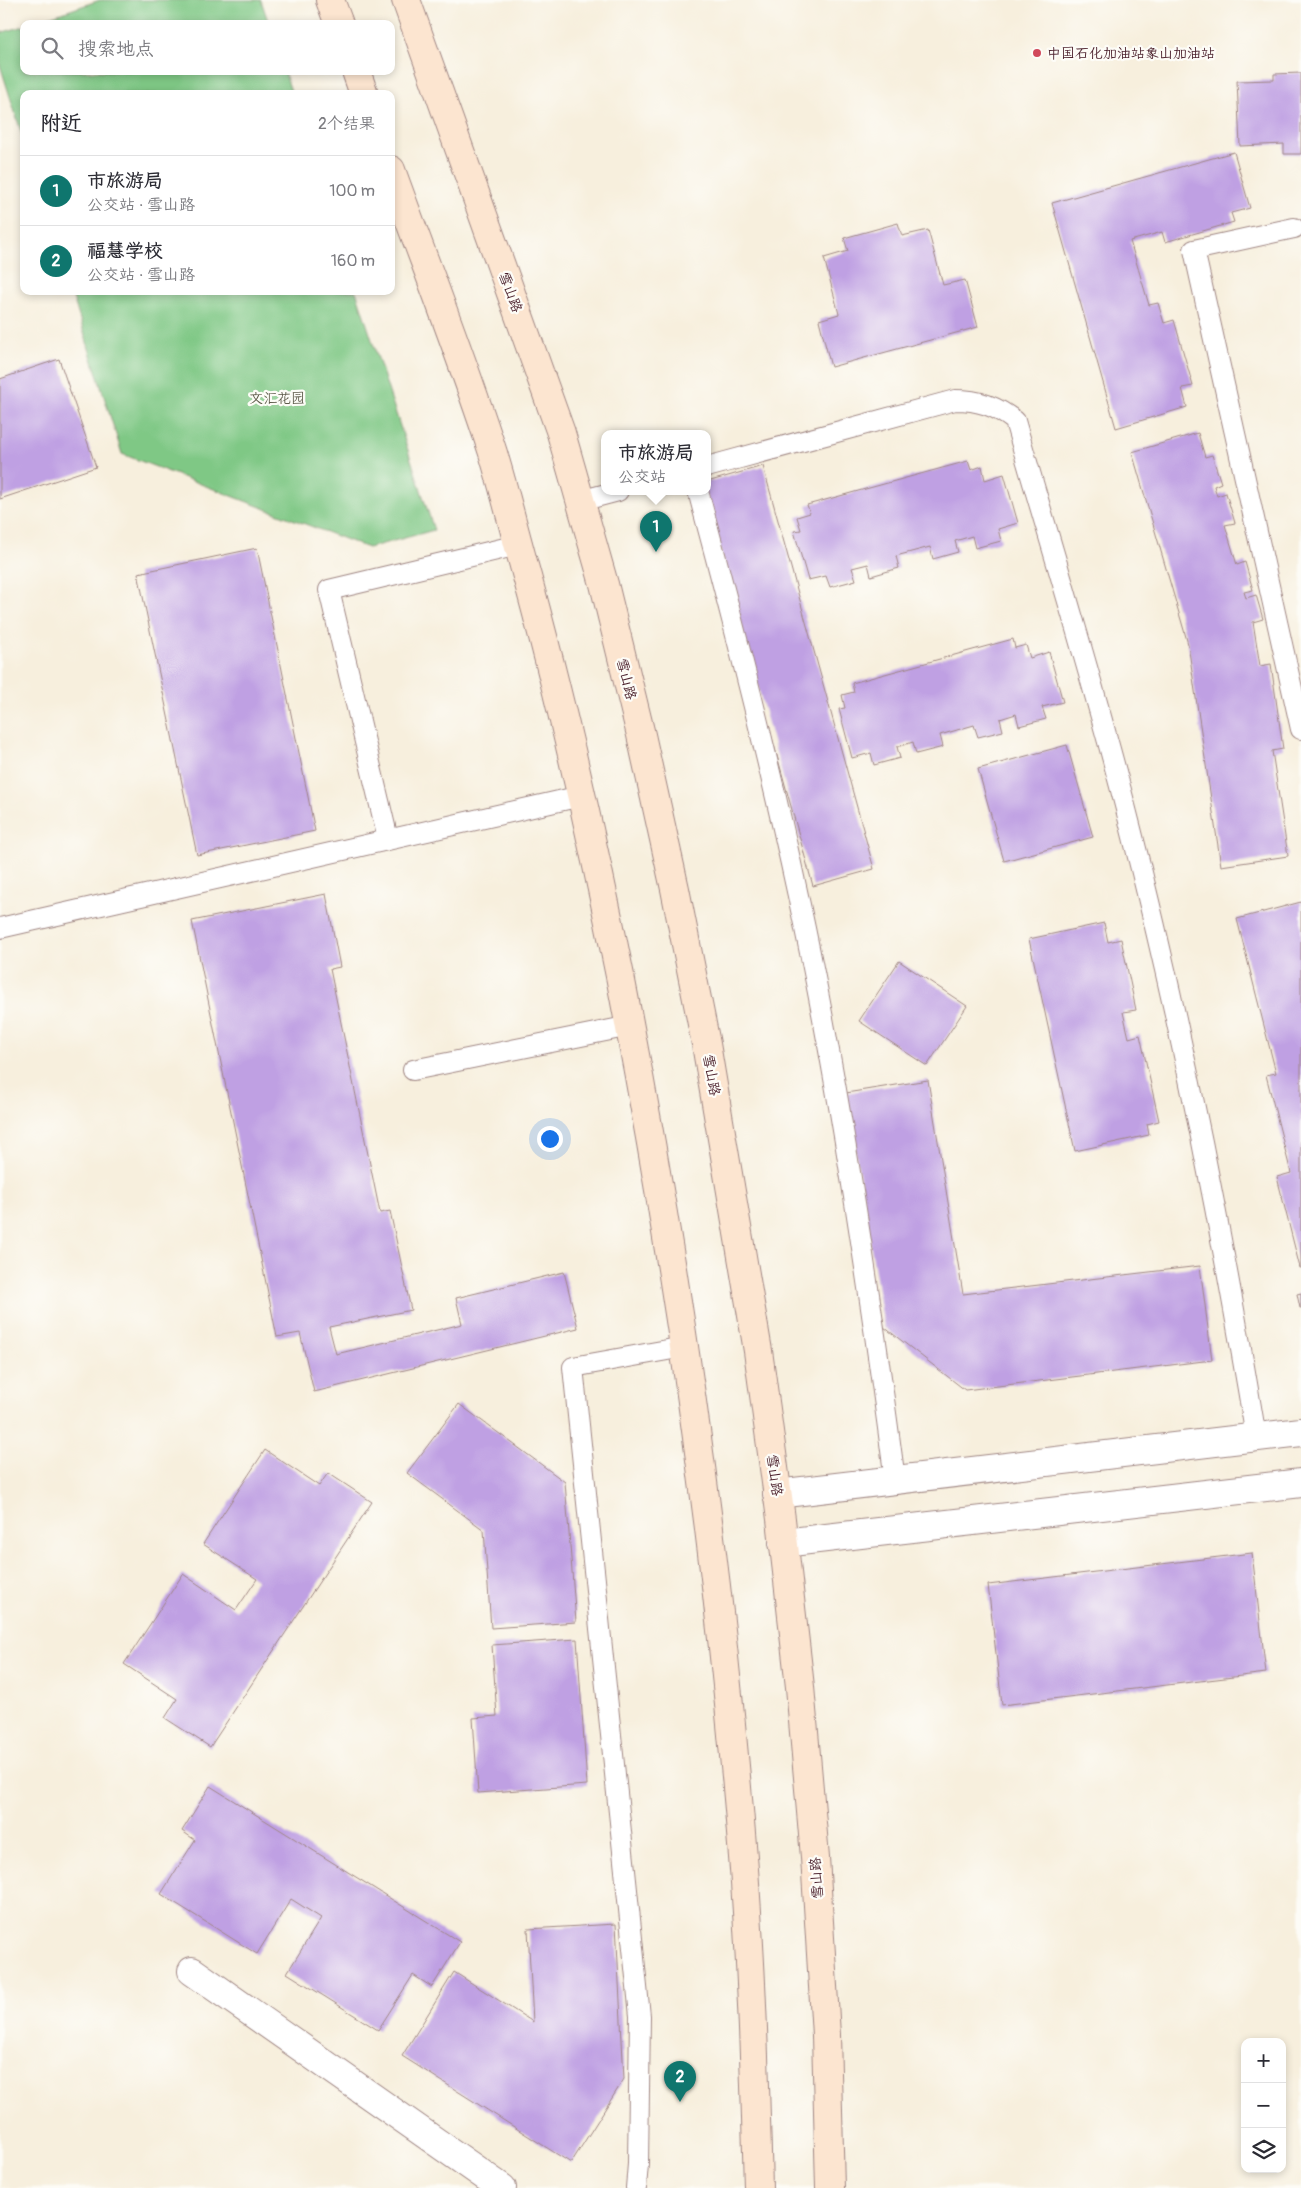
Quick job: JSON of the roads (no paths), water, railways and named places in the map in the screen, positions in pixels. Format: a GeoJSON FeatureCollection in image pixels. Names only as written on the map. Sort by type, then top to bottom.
{"type":"FeatureCollection","features":[{"type":"Feature","properties":{"kind":"main road"},"geometry":{"type":"LineString","coordinates":[[330,0],[338,20]]}},
{"type":"Feature","properties":{"kind":"main road","name":"雪山路"},"geometry":{"type":"LineString","coordinates":[[406,0],[561,432],[604,584],[643,744],[704,1034],[734,1197],[758,1351],[784,1544],[800,1687],[815,1857],[826,2035],[830,2188]]}},
{"type":"Feature","properties":{"kind":"main road"},"geometry":{"type":"LineString","coordinates":[[357,75],[363,90]]}},
{"type":"Feature","properties":{"kind":"main road"},"geometry":{"type":"LineString","coordinates":[[395,181],[493,454],[562,714],[630,1026],[663,1209],[684,1347],[715,1577],[728,1694],[743,1862],[754,2038],[758,2188]]}},
{"type":"Feature","properties":{"kind":"street"},"geometry":{"type":"LineString","coordinates":[[777,1494],[1301,1432]]}},
{"type":"Feature","properties":{"kind":"street"},"geometry":{"type":"LineString","coordinates":[[784,1544],[1301,1484]]}},
{"type":"Feature","properties":{"kind":"street"},"geometry":{"type":"LineString","coordinates":[[192,1971],[502,2188]]}},
{"type":"Feature","properties":{"kind":"lane"},"geometry":{"type":"LineString","coordinates":[[1294,228],[1194,250],[1301,729]]}},
{"type":"Feature","properties":{"kind":"lane"},"geometry":{"type":"LineString","coordinates":[[711,466],[954,400],[972,400],[988,404],[1003,411],[1014,421],[1109,749],[1171,995],[1212,1186],[1256,1438]]}},
{"type":"Feature","properties":{"kind":"lane"},"geometry":{"type":"LineString","coordinates":[[580,501],[603,495]]}},
{"type":"Feature","properties":{"kind":"lane"},"geometry":{"type":"LineString","coordinates":[[699,495],[742,655],[777,804],[824,1027],[875,1328],[895,1480]]}},
{"type":"Feature","properties":{"kind":"lane"},"geometry":{"type":"LineString","coordinates":[[388,839],[329,590],[518,544]]}},
{"type":"Feature","properties":{"kind":"lane"},"geometry":{"type":"LineString","coordinates":[[0,928],[581,796]]}},
{"type":"Feature","properties":{"kind":"lane"},"geometry":{"type":"LineString","coordinates":[[413,1070],[630,1026]]}},
{"type":"Feature","properties":{"kind":"lane"},"geometry":{"type":"LineString","coordinates":[[636,2188],[640,2016],[573,1367],[684,1347]]}},
{"type":"Feature","properties":{"kind":"place","name":"中国石化加油站象山加油站"},"geometry":{"type":"Point","coordinates":[1037,53]}},
{"type":"Feature","properties":{"kind":"place","name":"市旅游局"},"geometry":{"type":"Point","coordinates":[656,552]}},
{"type":"Feature","properties":{"kind":"place","name":"福慧学校"},"geometry":{"type":"Point","coordinates":[680,2102]}},
{"type":"Feature","properties":{"kind":"park label","name":"文汇花园"},"geometry":{"type":"Point","coordinates":[277,398]}}]}
